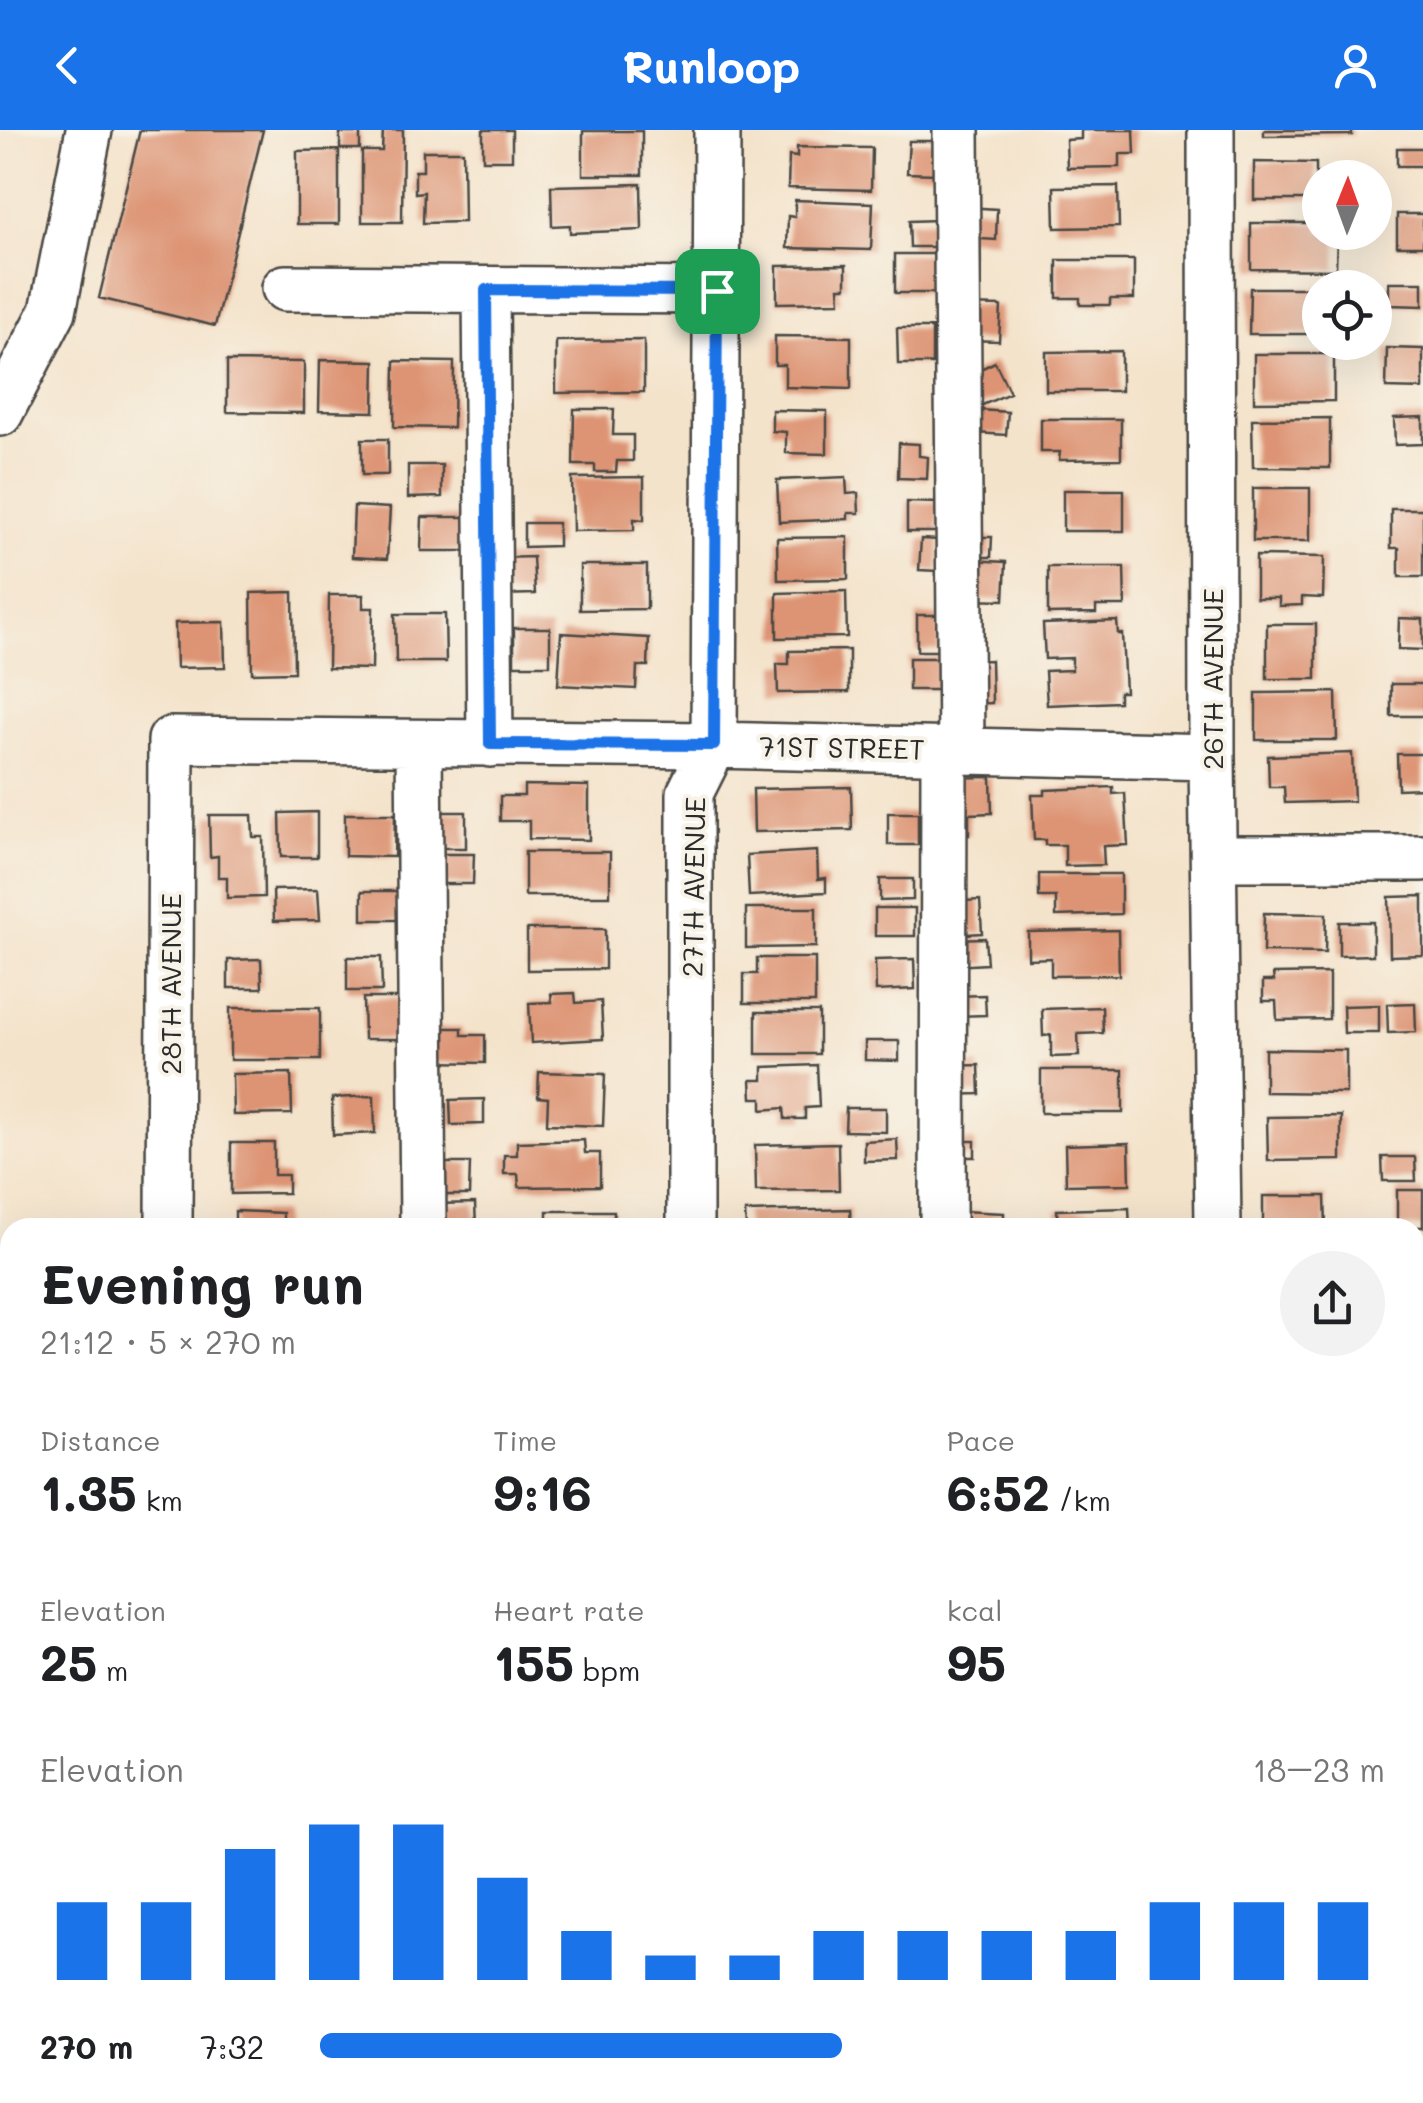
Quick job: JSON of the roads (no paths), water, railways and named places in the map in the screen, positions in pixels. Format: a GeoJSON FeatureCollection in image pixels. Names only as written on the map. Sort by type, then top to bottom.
{"type":"FeatureCollection","features":[{"type":"Feature","properties":{"kind":"street"},"geometry":{"type":"LineString","coordinates":[[0,413],[52,311],[89,130]]}},
{"type":"Feature","properties":{"kind":"street","name":"27TH AVENUE"},"geometry":{"type":"LineString","coordinates":[[690,1218],[690,793],[714,745],[716,130]]}},
{"type":"Feature","properties":{"kind":"street"},"geometry":{"type":"LineString","coordinates":[[942,1218],[953,749],[956,130]]}},
{"type":"Feature","properties":{"kind":"street","name":"26TH AVENUE"},"geometry":{"type":"LineString","coordinates":[[1211,130],[1218,1218]]}},
{"type":"Feature","properties":{"kind":"street"},"geometry":{"type":"LineString","coordinates":[[284,288],[717,291]]}},
{"type":"Feature","properties":{"kind":"street"},"geometry":{"type":"LineString","coordinates":[[486,290],[490,744]]}},
{"type":"Feature","properties":{"kind":"street","name":"71ST STREET"},"geometry":{"type":"LineString","coordinates":[[171,740],[714,745],[1212,757]]}},
{"type":"Feature","properties":{"kind":"street","name":"28TH AVENUE"},"geometry":{"type":"LineString","coordinates":[[170,1218],[171,740]]}},
{"type":"Feature","properties":{"kind":"street"},"geometry":{"type":"LineString","coordinates":[[419,744],[424,1218]]}},
{"type":"Feature","properties":{"kind":"street"},"geometry":{"type":"LineString","coordinates":[[1215,858],[1423,858]]}}]}
